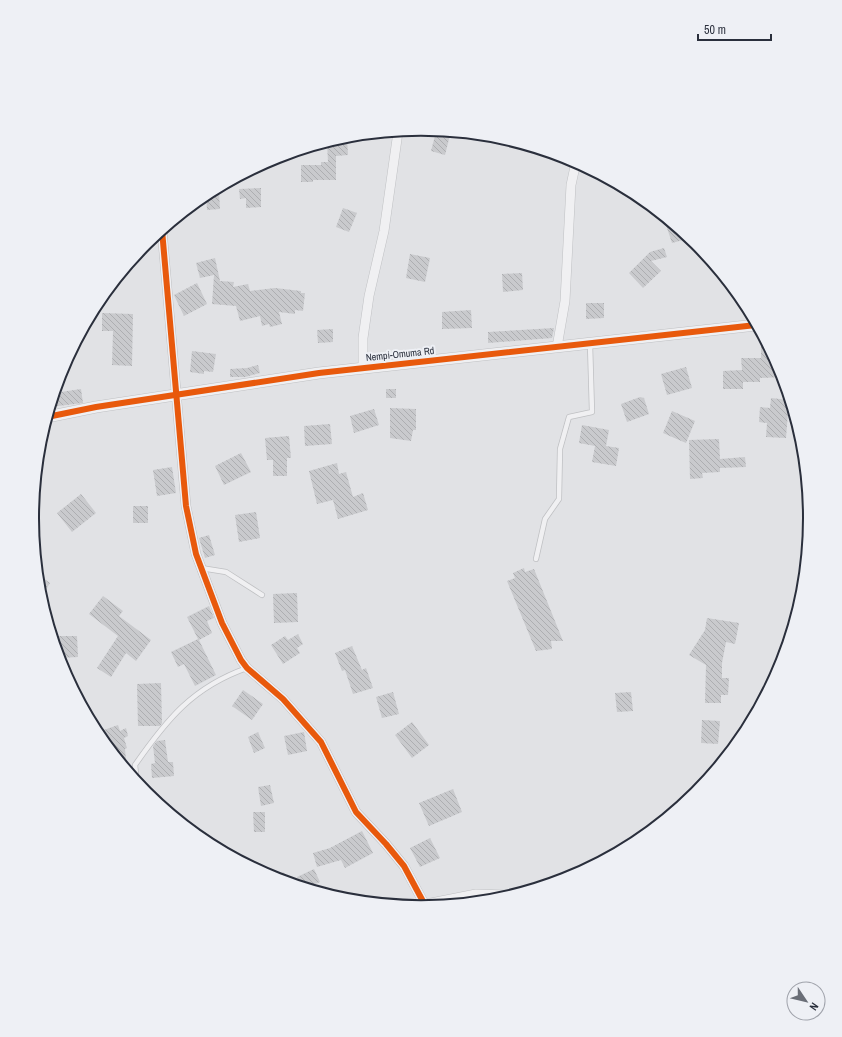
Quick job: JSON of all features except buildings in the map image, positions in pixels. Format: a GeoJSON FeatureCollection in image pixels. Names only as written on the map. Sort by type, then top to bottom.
{"type":"FeatureCollection","features":[{"type":"Feature","properties":{"kind":"street"},"geometry":{"type":"LineString","coordinates":[[363,368],[363,338],[369,296],[384,231],[397,137]]}},
{"type":"Feature","properties":{"kind":"street"},"geometry":{"type":"LineString","coordinates":[[557,347],[564,301],[571,185],[574,169]]}},
{"type":"Feature","properties":{"kind":"street"},"geometry":{"type":"LineString","coordinates":[[163,237],[186,506],[196,554],[222,623],[241,660],[247,668],[283,698],[321,742],[356,812],[404,866],[423,900]]}},
{"type":"Feature","properties":{"kind":"street","name":"Nempi-Omuma Rd"},"geometry":{"type":"LineString","coordinates":[[53,416],[96,407],[363,368],[750,325]]}},
{"type":"Feature","properties":{"kind":"street"},"geometry":{"type":"LineString","coordinates":[[456,899],[476,894],[490,894]]}},
{"type":"Feature","properties":{"kind":"lane"},"geometry":{"type":"LineString","coordinates":[[536,559],[545,519],[559,499],[560,449],[569,418],[592,412],[590,343]]}},
{"type":"Feature","properties":{"kind":"lane"},"geometry":{"type":"LineString","coordinates":[[201,568],[226,572],[262,595]]}},
{"type":"Feature","properties":{"kind":"lane"},"geometry":{"type":"LineString","coordinates":[[136,772],[135,765],[173,715],[208,686],[224,676],[247,668]]}},
{"type":"Feature","properties":{"kind":"cycle path"},"geometry":{"type":"LineString","coordinates":[[163,237],[186,506],[196,554],[222,623],[241,660],[247,668],[283,699],[321,742],[356,812],[404,866],[422,900]]}},
{"type":"Feature","properties":{"kind":"cycle path"},"geometry":{"type":"LineString","coordinates":[[53,416],[96,407],[319,373],[751,326]]}}]}
